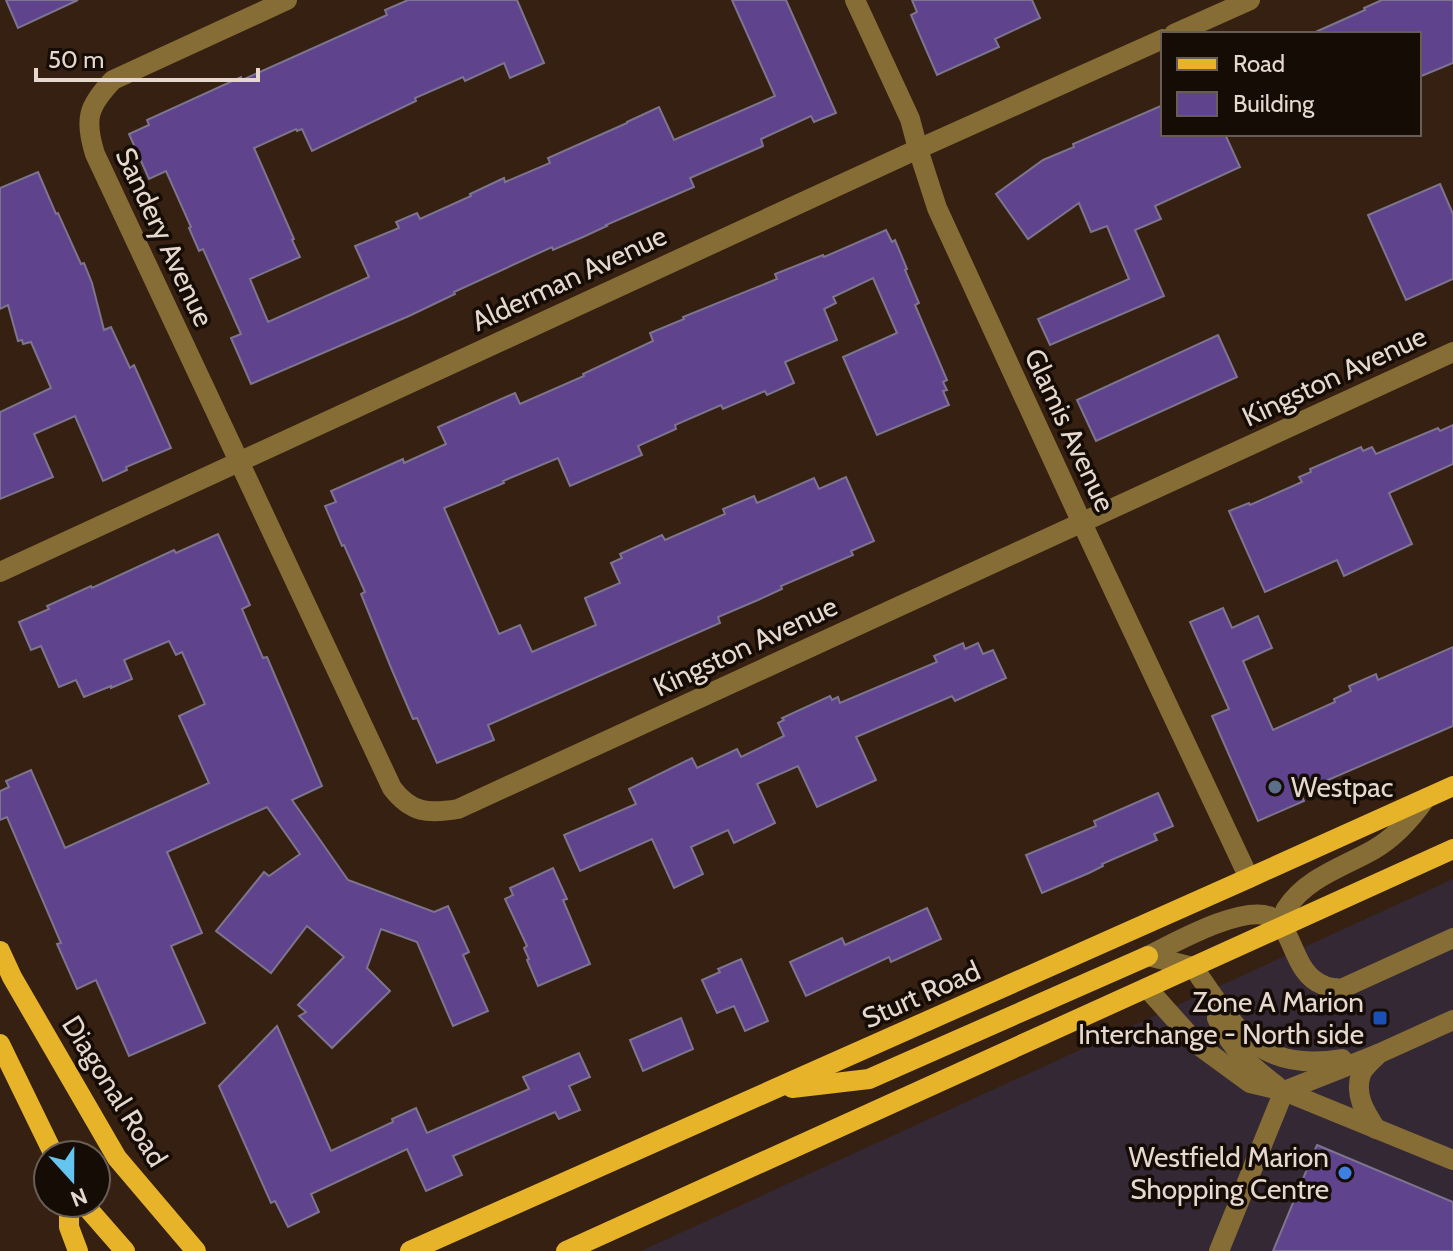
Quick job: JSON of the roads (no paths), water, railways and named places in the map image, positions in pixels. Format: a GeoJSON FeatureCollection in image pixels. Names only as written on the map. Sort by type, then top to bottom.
{"type":"FeatureCollection","features":[{"type":"Feature","properties":{"kind":"main road","name":"Sturt Road"},"geometry":{"type":"LineString","coordinates":[[410,1251],[1453,786]]}},
{"type":"Feature","properties":{"kind":"main road"},"geometry":{"type":"LineString","coordinates":[[566,1251],[1453,849]]}},
{"type":"Feature","properties":{"kind":"main road","name":"Diagonal Road"},"geometry":{"type":"LineString","coordinates":[[0,951],[117,1158],[196,1251]]}},
{"type":"Feature","properties":{"kind":"main road"},"geometry":{"type":"LineString","coordinates":[[772,1091],[869,1079],[1148,956]]}},
{"type":"Feature","properties":{"kind":"main road"},"geometry":{"type":"LineString","coordinates":[[0,1044],[46,1139]]}},
{"type":"Feature","properties":{"kind":"main road"},"geometry":{"type":"LineString","coordinates":[[69,1219],[78,1251]]}},
{"type":"Feature","properties":{"kind":"main road"},"geometry":{"type":"LineString","coordinates":[[97,1219],[125,1251]]}},
{"type":"Feature","properties":{"kind":"street","name":"Sandery Avenue"},"geometry":{"type":"LineString","coordinates":[[239,461],[95,154],[89,134],[90,112],[99,95],[113,80],[287,0]]}},
{"type":"Feature","properties":{"kind":"street","name":"Glamis Avenue"},"geometry":{"type":"LineString","coordinates":[[855,0],[910,119],[937,208],[1249,878]]}},
{"type":"Feature","properties":{"kind":"street"},"geometry":{"type":"LineString","coordinates":[[1178,32],[1250,0]]}},
{"type":"Feature","properties":{"kind":"street","name":"Alderman Avenue"},"geometry":{"type":"LineString","coordinates":[[0,572],[1161,40]]}},
{"type":"Feature","properties":{"kind":"street","name":"Kingston Avenue"},"geometry":{"type":"LineString","coordinates":[[239,461],[392,788],[402,801],[416,809],[436,813],[458,809],[1453,352]]}},
{"type":"Feature","properties":{"kind":"street"},"geometry":{"type":"LineString","coordinates":[[1282,926],[1284,911],[1303,890],[1327,873],[1374,850],[1411,819],[1426,798]]}},
{"type":"Feature","properties":{"kind":"street"},"geometry":{"type":"LineString","coordinates":[[1148,956],[1213,924],[1258,915],[1271,917],[1282,926],[1304,971],[1322,985],[1341,989],[1453,938]]}},
{"type":"Feature","properties":{"kind":"street"},"geometry":{"type":"LineString","coordinates":[[1148,956],[1193,967],[1236,1027],[1266,1051],[1293,1061],[1319,1063],[1378,1054]]}},
{"type":"Feature","properties":{"kind":"street"},"geometry":{"type":"LineString","coordinates":[[1193,967],[1222,1031],[1253,1067],[1284,1091]]}},
{"type":"Feature","properties":{"kind":"street"},"geometry":{"type":"LineString","coordinates":[[1147,988],[1198,1045],[1250,1083],[1284,1091],[1453,1160]]}},
{"type":"Feature","properties":{"kind":"street"},"geometry":{"type":"LineString","coordinates":[[1219,1251],[1284,1091],[1453,1020]]}},
{"type":"Feature","properties":{"kind":"street"},"geometry":{"type":"LineString","coordinates":[[1376,1129],[1358,1094],[1362,1072],[1378,1054]]}},
{"type":"Feature","properties":{"kind":"place","name":"Westpac"},"geometry":{"type":"Point","coordinates":[1275,787]}},
{"type":"Feature","properties":{"kind":"place","name":"Zone A Marion Interchange - North side"},"geometry":{"type":"Point","coordinates":[1380,1018]}},
{"type":"Feature","properties":{"kind":"place","name":"Westfield Marion Shopping Centre"},"geometry":{"type":"Point","coordinates":[1345,1173]}}]}
